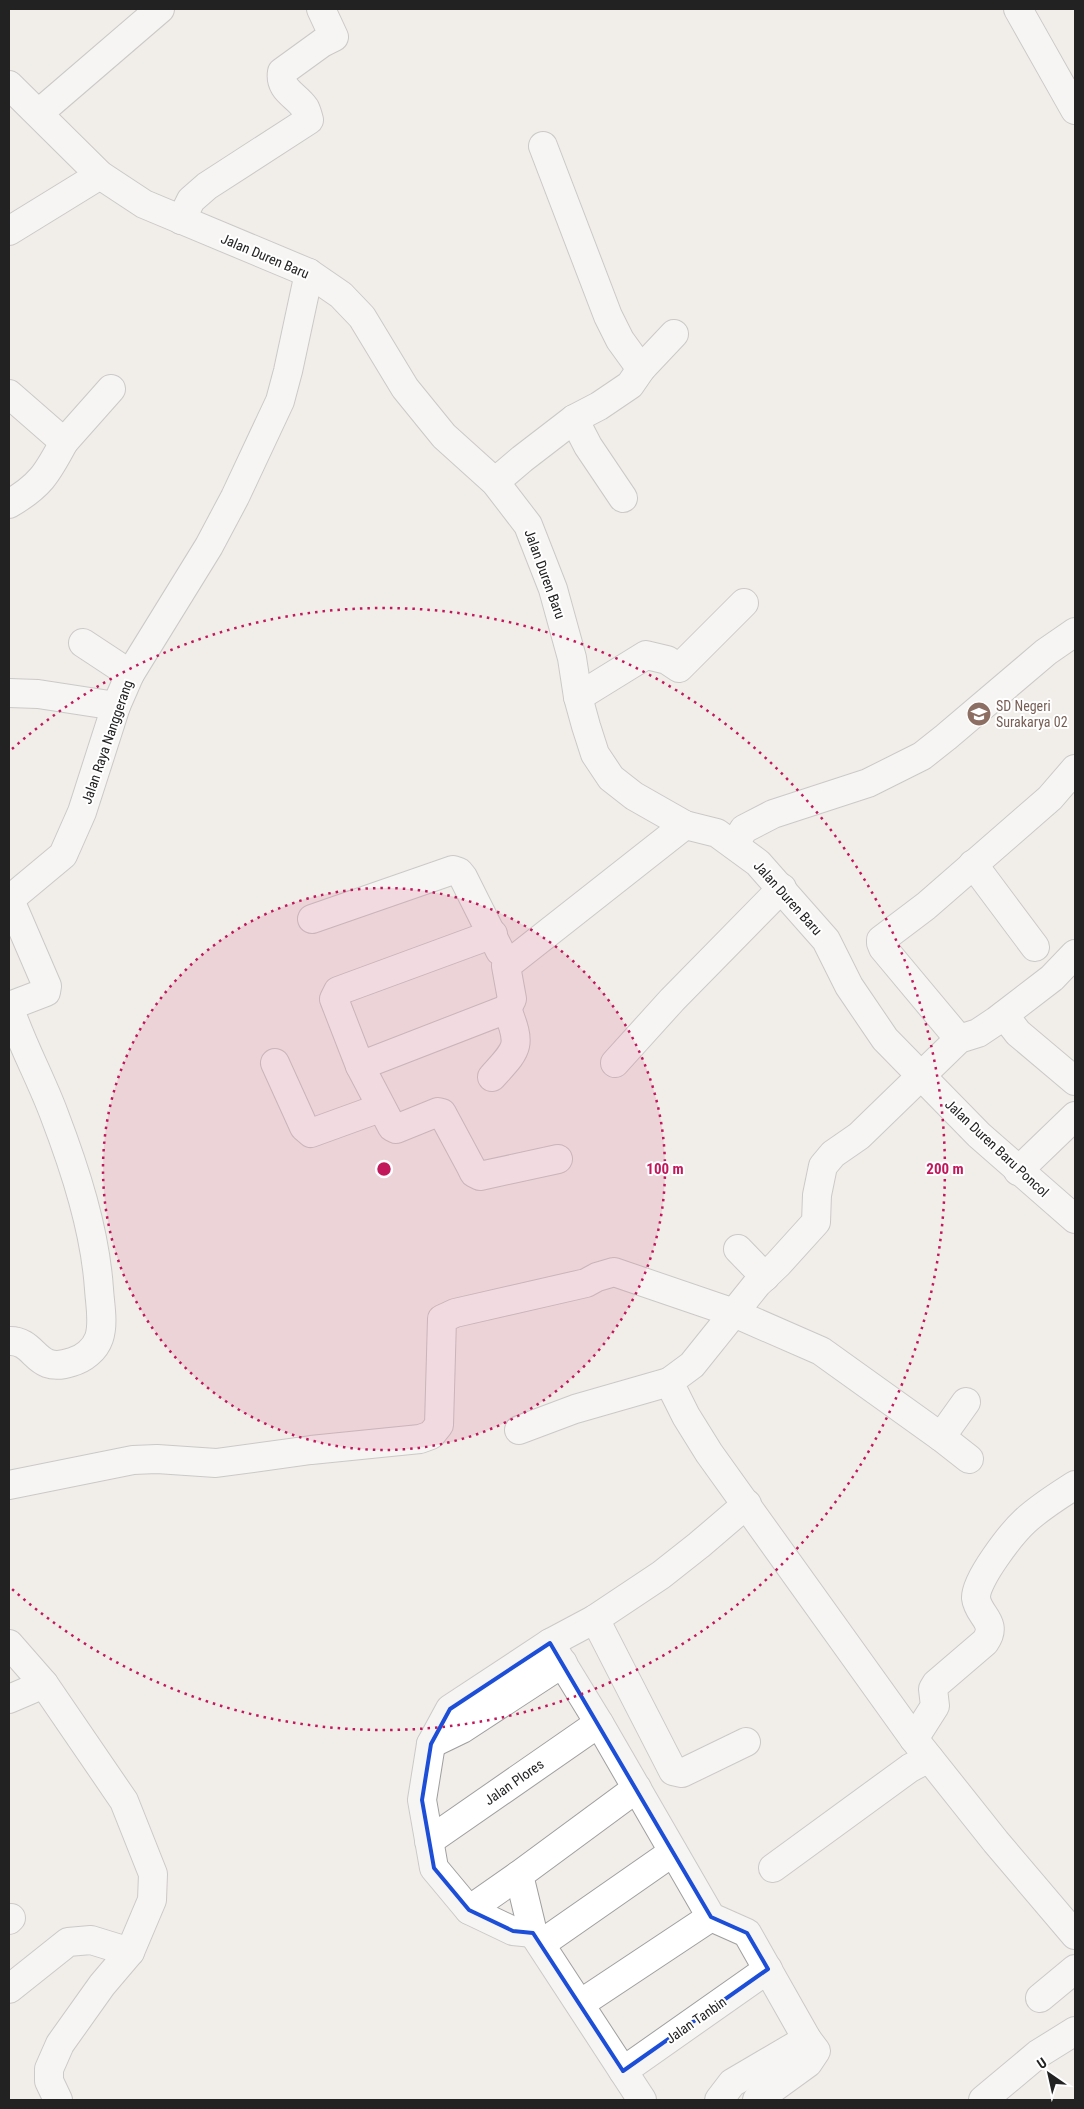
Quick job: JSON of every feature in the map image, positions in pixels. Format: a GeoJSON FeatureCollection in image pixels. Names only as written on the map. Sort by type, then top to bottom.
{"type":"FeatureCollection","features":[{"type":"Feature","properties":{"kind":"street"},"geometry":{"type":"LineString","coordinates":[[39,113],[160,9]]}},
{"type":"Feature","properties":{"kind":"street"},"geometry":{"type":"LineString","coordinates":[[181,220],[191,200],[207,186],[309,120],[304,108],[285,88],[281,79],[282,72],[322,43],[334,37],[321,9]]}},
{"type":"Feature","properties":{"kind":"street"},"geometry":{"type":"LineString","coordinates":[[1018,9],[1075,110]]}},
{"type":"Feature","properties":{"kind":"street","name":"Jalan Duren Baru"},"geometry":{"type":"LineString","coordinates":[[9,85],[100,175],[144,204],[309,273],[341,295],[362,317],[411,395],[444,436],[495,482],[528,525],[553,588],[572,658],[578,697],[595,754],[611,778],[634,796],[685,825],[717,833],[758,863],[826,940],[849,986],[885,1039],[920,1076]]}},
{"type":"Feature","properties":{"kind":"street"},"geometry":{"type":"LineString","coordinates":[[543,146],[608,316],[620,340],[640,369]]}},
{"type":"Feature","properties":{"kind":"street"},"geometry":{"type":"LineString","coordinates":[[9,231],[100,175]]}},
{"type":"Feature","properties":{"kind":"street","name":"Jalan Raya Nanggerang"},"geometry":{"type":"LineString","coordinates":[[9,900],[63,855],[82,812],[116,706],[130,674],[209,546],[235,497],[280,400],[288,372],[309,273]]}},
{"type":"Feature","properties":{"kind":"street"},"geometry":{"type":"LineString","coordinates":[[495,482],[574,419],[599,406],[630,385],[640,369],[674,334]]}},
{"type":"Feature","properties":{"kind":"street"},"geometry":{"type":"LineString","coordinates":[[9,504],[28,493],[40,482],[64,442],[111,389]]}},
{"type":"Feature","properties":{"kind":"street"},"geometry":{"type":"LineString","coordinates":[[9,394],[64,442]]}},
{"type":"Feature","properties":{"kind":"street"},"geometry":{"type":"LineString","coordinates":[[574,419],[588,446],[623,498]]}},
{"type":"Feature","properties":{"kind":"street"},"geometry":{"type":"LineString","coordinates":[[578,697],[646,655],[666,660],[679,668],[744,603]]}},
{"type":"Feature","properties":{"kind":"street"},"geometry":{"type":"LineString","coordinates":[[734,845],[744,829],[773,814],[868,783],[922,756],[1046,652],[1075,632]]}},
{"type":"Feature","properties":{"kind":"street"},"geometry":{"type":"LineString","coordinates":[[83,643],[130,674]]}},
{"type":"Feature","properties":{"kind":"street"},"geometry":{"type":"LineString","coordinates":[[9,693],[38,694],[116,706]]}},
{"type":"Feature","properties":{"kind":"street"},"geometry":{"type":"LineString","coordinates":[[959,1039],[881,943],[885,936],[926,906],[1050,798],[1075,769]]}},
{"type":"Feature","properties":{"kind":"street"},"geometry":{"type":"LineString","coordinates":[[506,966],[685,825]]}},
{"type":"Feature","properties":{"kind":"street"},"geometry":{"type":"LineString","coordinates":[[973,864],[1035,947]]}},
{"type":"Feature","properties":{"kind":"street"},"geometry":{"type":"LineString","coordinates":[[312,919],[453,870],[459,872],[463,877],[493,934],[506,966],[512,999],[507,1009],[360,1066]]}},
{"type":"Feature","properties":{"kind":"street"},"geometry":{"type":"LineString","coordinates":[[615,1063],[672,1000],[782,888]]}},
{"type":"Feature","properties":{"kind":"street"},"geometry":{"type":"LineString","coordinates":[[9,900],[47,986],[46,992],[12,1005],[10,1009],[54,1114],[82,1201],[98,1273],[101,1313],[99,1338],[94,1348],[74,1362],[51,1366],[43,1362],[24,1345],[9,1341]]}},
{"type":"Feature","properties":{"kind":"street"},"geometry":{"type":"LineString","coordinates":[[493,934],[338,991],[334,999],[360,1066],[389,1124],[396,1129],[438,1112],[442,1113],[474,1173],[480,1176],[558,1159]]}},
{"type":"Feature","properties":{"kind":"street"},"geometry":{"type":"LineString","coordinates":[[519,1430],[575,1409],[669,1382],[692,1365],[764,1277],[816,1222],[816,1195],[823,1166],[833,1154],[859,1136],[959,1039],[978,1033],[1004,1015],[1052,978],[1075,954]]}},
{"type":"Feature","properties":{"kind":"street"},"geometry":{"type":"LineString","coordinates":[[492,1077],[511,1056],[517,1041],[516,1031],[507,1009]]}},
{"type":"Feature","properties":{"kind":"street"},"geometry":{"type":"LineString","coordinates":[[1004,1015],[1018,1033],[1075,1081]]}},
{"type":"Feature","properties":{"kind":"street"},"geometry":{"type":"LineString","coordinates":[[276,1063],[304,1127],[311,1133],[380,1108]]}},
{"type":"Feature","properties":{"kind":"street","name":"Jalan Duren Baru Poncol"},"geometry":{"type":"LineString","coordinates":[[920,1076],[1018,1171],[1075,1219]]}},
{"type":"Feature","properties":{"kind":"street"},"geometry":{"type":"LineString","coordinates":[[1018,1171],[1075,1116]]}},
{"type":"Feature","properties":{"kind":"street"},"geometry":{"type":"LineString","coordinates":[[738,1249],[764,1277]]}},
{"type":"Feature","properties":{"kind":"street"},"geometry":{"type":"LineString","coordinates":[[9,1485],[133,1460],[157,1459],[216,1463],[310,1450],[420,1439],[431,1435],[439,1426],[442,1319],[455,1313],[586,1283],[597,1277],[614,1272],[734,1313],[821,1352],[969,1459]]}},
{"type":"Feature","properties":{"kind":"street"},"geometry":{"type":"LineString","coordinates":[[669,1382],[686,1416],[709,1453],[922,1748],[996,1842],[1075,1935]]}},
{"type":"Feature","properties":{"kind":"street"},"geometry":{"type":"LineString","coordinates":[[941,1437],[966,1402]]}},
{"type":"Feature","properties":{"kind":"street"},"geometry":{"type":"LineString","coordinates":[[773,1868],[910,1768],[922,1748],[935,1706],[933,1689],[936,1684],[990,1636],[990,1627],[979,1607],[976,1597],[977,1588],[982,1578],[1015,1532],[1026,1520],[1075,1485]]}},
{"type":"Feature","properties":{"kind":"street"},"geometry":{"type":"LineString","coordinates":[[673,1852],[537,1938],[513,1931],[469,1910],[434,1868],[422,1800],[431,1744],[450,1709],[556,1653],[595,1620],[661,1576],[746,1504]]}},
{"type":"Feature","properties":{"kind":"street"},"geometry":{"type":"LineString","coordinates":[[595,1620],[673,1771],[682,1773],[746,1742]]}},
{"type":"Feature","properties":{"kind":"street"},"geometry":{"type":"LineString","coordinates":[[9,1644],[44,1684],[124,1801],[153,1874],[152,1900],[130,1952],[102,1985],[60,2044],[49,2069],[49,2081],[58,2100]]}},
{"type":"Feature","properties":{"kind":"street"},"geometry":{"type":"LineString","coordinates":[[556,1653],[600,1723],[711,1917],[747,1933],[806,2038],[816,2051],[812,2059],[757,2100]]}},
{"type":"Feature","properties":{"kind":"street"},"geometry":{"type":"LineString","coordinates":[[9,1699],[44,1684]]}},
{"type":"Feature","properties":{"kind":"street","name":"Jalan Plores"},"geometry":{"type":"LineString","coordinates":[[429,1841],[600,1723]]}},
{"type":"Feature","properties":{"kind":"street"},"geometry":{"type":"LineString","coordinates":[[469,1910],[519,1876],[637,1788]]}},
{"type":"Feature","properties":{"kind":"street"},"geometry":{"type":"LineString","coordinates":[[519,1876],[537,1938],[642,2100]]}},
{"type":"Feature","properties":{"kind":"street"},"geometry":{"type":"LineString","coordinates":[[580,2004],[711,1917]]}},
{"type":"Feature","properties":{"kind":"street"},"geometry":{"type":"LineString","coordinates":[[9,1989],[68,1942],[91,1940],[130,1952]]}},
{"type":"Feature","properties":{"kind":"street","name":"Jalan Tanbin"},"geometry":{"type":"LineString","coordinates":[[623,2071],[768,1969]]}},
{"type":"Feature","properties":{"kind":"street"},"geometry":{"type":"LineString","coordinates":[[1040,1998],[1075,1969]]}},
{"type":"Feature","properties":{"kind":"street"},"geometry":{"type":"LineString","coordinates":[[983,2100],[1018,2070],[1075,2031]]}},
{"type":"Feature","properties":{"kind":"street"},"geometry":{"type":"LineString","coordinates":[[719,2100],[732,2083],[806,2038]]}},
{"type":"Feature","properties":{"kind":"highlighted area"},"geometry":{"type":"Polygon","coordinates":[[[550,1643],[711,1917],[747,1933],[768,1969],[623,2071],[533,1933],[513,1931],[469,1910],[434,1868],[422,1800],[431,1744],[450,1709],[550,1643]]]}},
{"type":"Feature","properties":{"kind":"place","name":"SD Negeri Surakarya 02"},"geometry":{"type":"Point","coordinates":[979,714]}}]}
